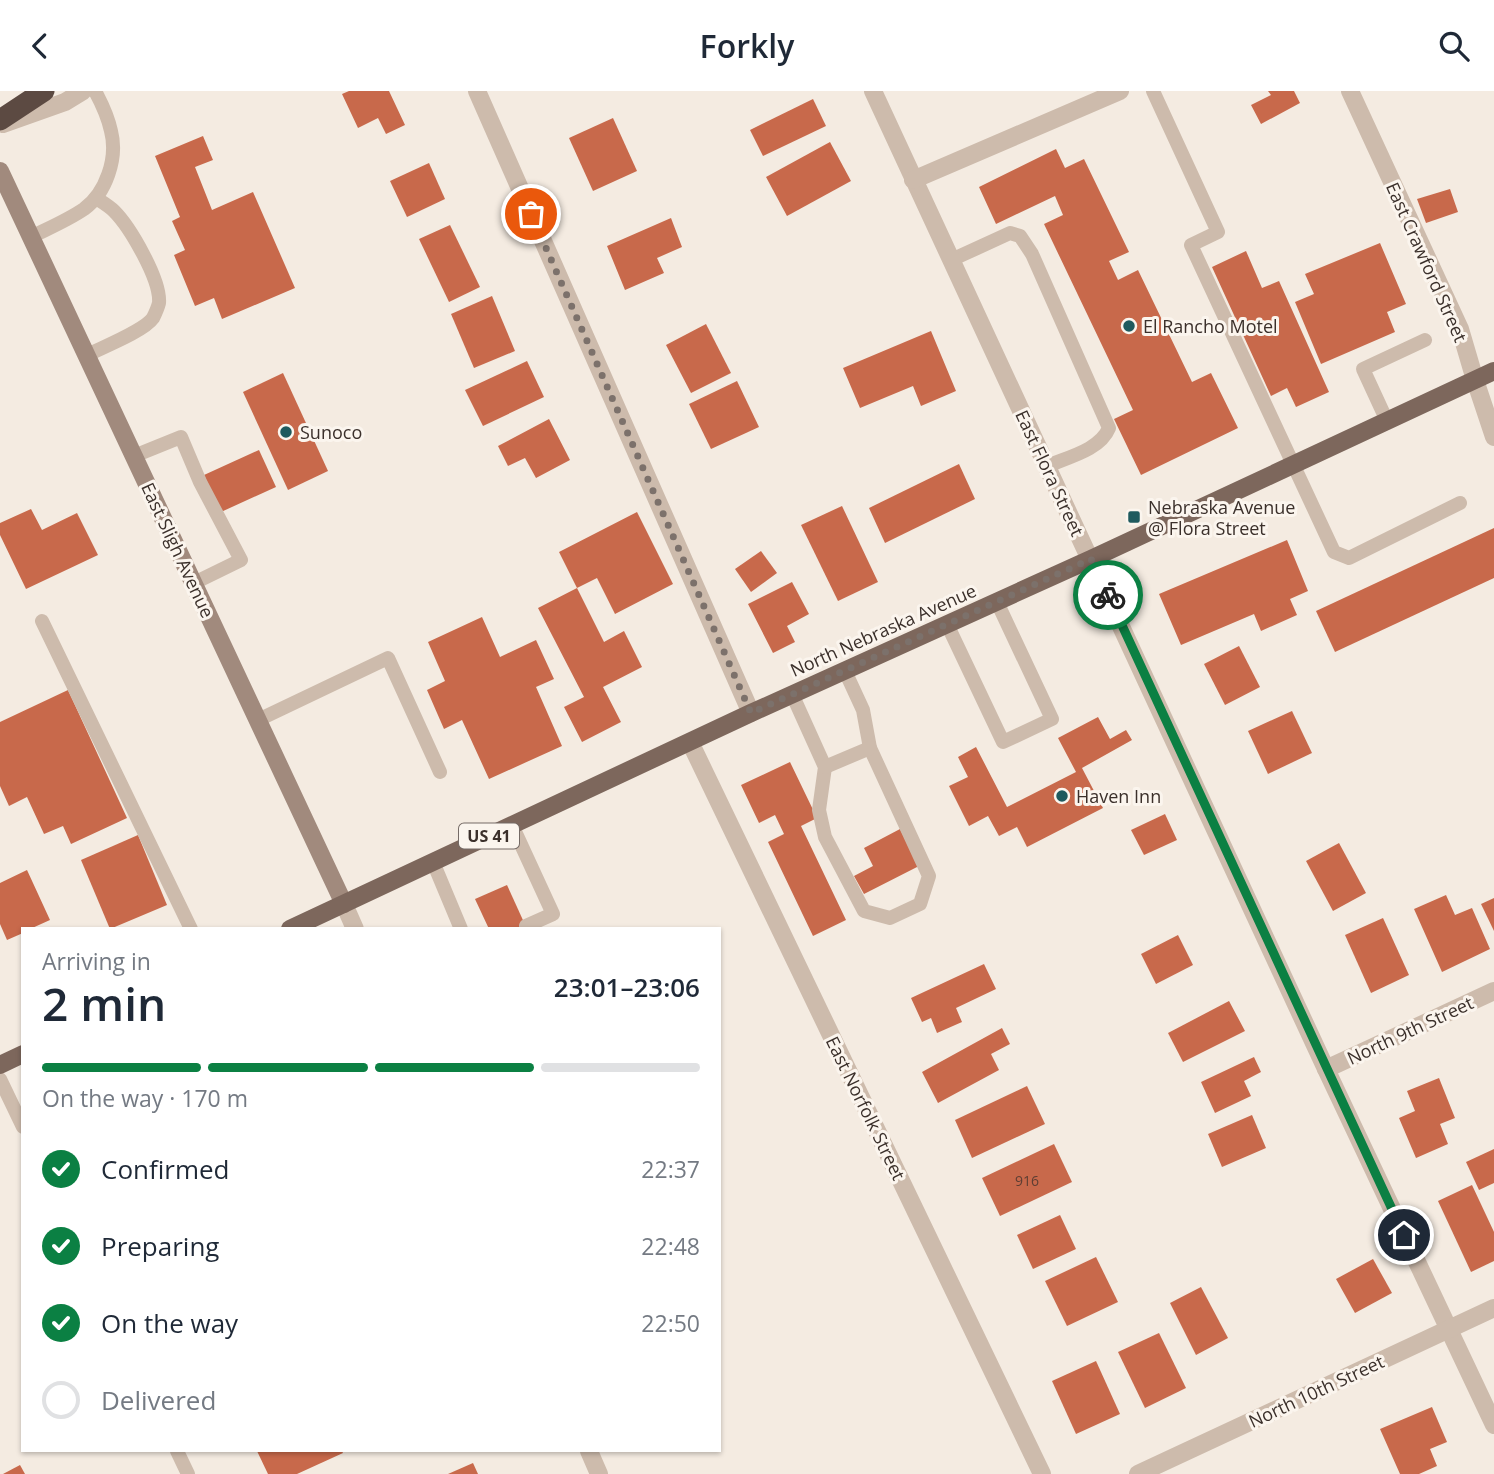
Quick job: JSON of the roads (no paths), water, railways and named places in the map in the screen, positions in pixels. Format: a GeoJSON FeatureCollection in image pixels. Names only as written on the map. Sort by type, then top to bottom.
{"type":"FeatureCollection","features":[{"type":"Feature","properties":{"kind":"highway"},"geometry":{"type":"LineString","coordinates":[[0,120],[44,91]]}},
{"type":"Feature","properties":{"kind":"main road","name":"East Sligh Avenue"},"geometry":{"type":"LineString","coordinates":[[0,171],[344,904]]}},
{"type":"Feature","properties":{"kind":"main road","name":"North Nebraska Avenue"},"geometry":{"type":"LineString","coordinates":[[294,927],[690,741],[1091,559],[1494,371]]}},
{"type":"Feature","properties":{"kind":"main road"},"geometry":{"type":"LineString","coordinates":[[0,1065],[21,1055]]}},
{"type":"Feature","properties":{"kind":"street"},"geometry":{"type":"LineString","coordinates":[[0,125],[65,102],[83,91]]}},
{"type":"Feature","properties":{"kind":"street"},"geometry":{"type":"LineString","coordinates":[[477,91],[751,713]]}},
{"type":"Feature","properties":{"kind":"street","name":"East Flora Street"},"geometry":{"type":"LineString","coordinates":[[873,91],[1494,1425]]}},
{"type":"Feature","properties":{"kind":"street"},"geometry":{"type":"LineString","coordinates":[[913,180],[1120,91]]}},
{"type":"Feature","properties":{"kind":"street","name":"East Crawford Street"},"geometry":{"type":"LineString","coordinates":[[1350,91],[1460,330],[1494,437]]}},
{"type":"Feature","properties":{"kind":"street","name":"East Norfolk Street"},"geometry":{"type":"LineString","coordinates":[[690,741],[1042,1474]]}},
{"type":"Feature","properties":{"kind":"street","name":"East Sligh Avenue"},"geometry":{"type":"LineString","coordinates":[[344,904],[354,927]]}},
{"type":"Feature","properties":{"kind":"street","name":"North 9th Street"},"geometry":{"type":"LineString","coordinates":[[1326,1069],[1494,992]]}},
{"type":"Feature","properties":{"kind":"street","name":"North 10th Street"},"geometry":{"type":"LineString","coordinates":[[1138,1474],[1494,1308]]}},
{"type":"Feature","properties":{"kind":"street"},"geometry":{"type":"LineString","coordinates":[[589,1452],[599,1474]]}},
{"type":"Feature","properties":{"kind":"lane"},"geometry":{"type":"LineString","coordinates":[[31,237],[83,210],[96,198],[107,179],[113,156],[112,134],[95,91]]}},
{"type":"Feature","properties":{"kind":"lane"},"geometry":{"type":"LineString","coordinates":[[1153,91],[1218,232],[1191,245],[1334,552],[1349,558],[1460,503]]}},
{"type":"Feature","properties":{"kind":"lane"},"geometry":{"type":"LineString","coordinates":[[87,355],[139,330],[152,320],[159,303],[156,284],[130,232],[114,212],[96,198]]}},
{"type":"Feature","properties":{"kind":"lane"},"geometry":{"type":"LineString","coordinates":[[951,260],[1010,233],[1020,236],[1031,254],[1109,428],[1106,436],[1094,446],[1047,466]]}},
{"type":"Feature","properties":{"kind":"lane"},"geometry":{"type":"LineString","coordinates":[[1387,421],[1363,369],[1425,340]]}},
{"type":"Feature","properties":{"kind":"lane"},"geometry":{"type":"LineString","coordinates":[[134,456],[181,437],[200,482],[241,560],[194,583]]}},
{"type":"Feature","properties":{"kind":"lane"},"geometry":{"type":"LineString","coordinates":[[947,624],[1003,742],[1052,719],[997,602]]}},
{"type":"Feature","properties":{"kind":"lane"},"geometry":{"type":"LineString","coordinates":[[42,621],[190,927]]}},
{"type":"Feature","properties":{"kind":"lane"},"geometry":{"type":"LineString","coordinates":[[258,720],[388,659],[440,772]]}},
{"type":"Feature","properties":{"kind":"lane"},"geometry":{"type":"LineString","coordinates":[[792,694],[825,767],[819,810],[825,837],[864,911],[890,918],[920,904],[929,876],[870,747],[863,710],[845,671]]}},
{"type":"Feature","properties":{"kind":"lane"},"geometry":{"type":"LineString","coordinates":[[825,767],[870,747]]}},
{"type":"Feature","properties":{"kind":"lane"},"geometry":{"type":"LineString","coordinates":[[512,825],[552,914],[526,926]]}},
{"type":"Feature","properties":{"kind":"lane"},"geometry":{"type":"LineString","coordinates":[[433,862],[460,927]]}},
{"type":"Feature","properties":{"kind":"lane"},"geometry":{"type":"LineString","coordinates":[[0,1079],[21,1123]]}},
{"type":"Feature","properties":{"kind":"lane"},"geometry":{"type":"LineString","coordinates":[[177,1452],[188,1474]]}},
{"type":"Feature","properties":{"kind":"place","name":"El Rancho Motel"},"geometry":{"type":"Point","coordinates":[1129,326]}},
{"type":"Feature","properties":{"kind":"place","name":"Sunoco"},"geometry":{"type":"Point","coordinates":[286,432]}},
{"type":"Feature","properties":{"kind":"place","name":"Nebraska Avenue @ Flora Street"},"geometry":{"type":"Point","coordinates":[1134,517]}},
{"type":"Feature","properties":{"kind":"place","name":"Haven Inn"},"geometry":{"type":"Point","coordinates":[1062,796]}}]}
